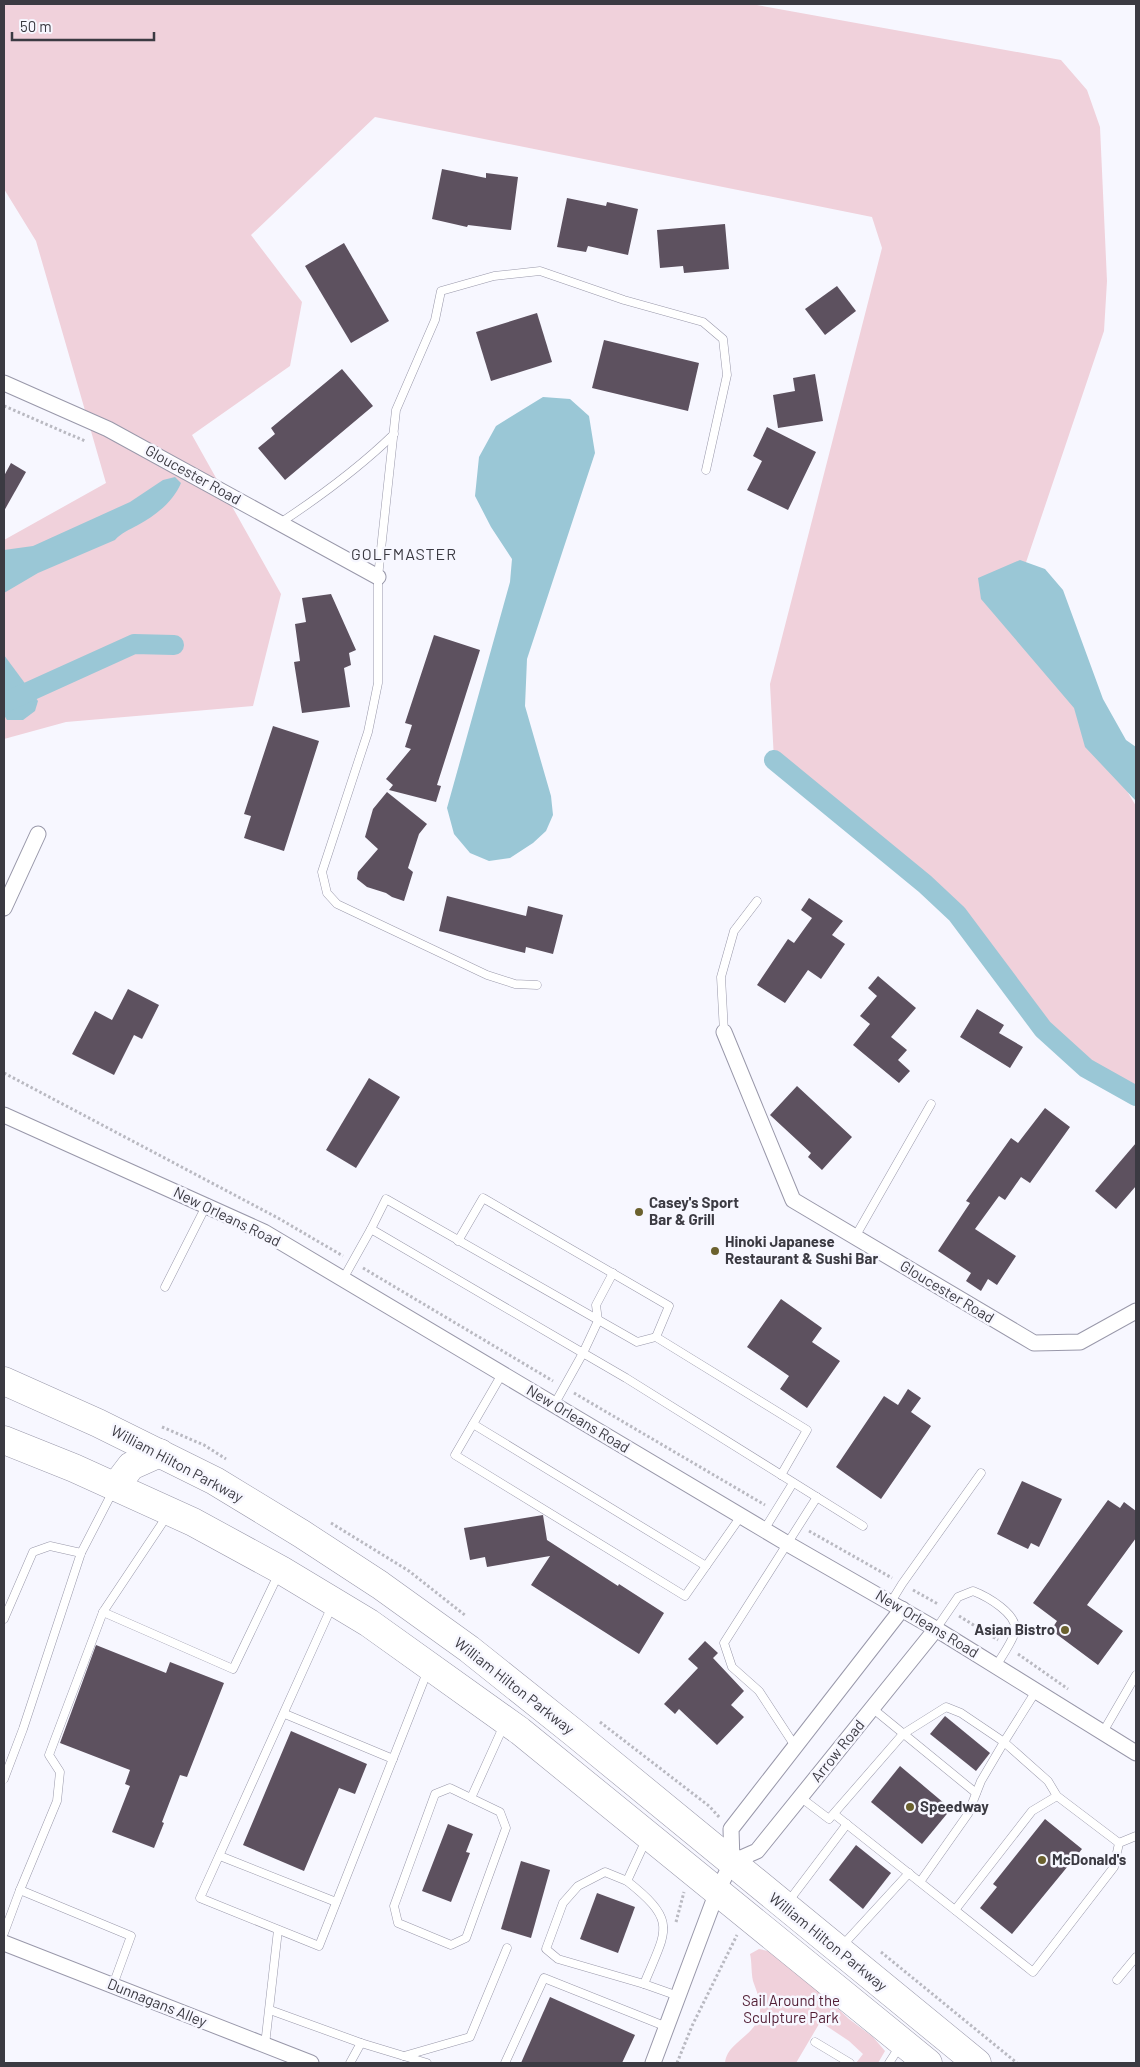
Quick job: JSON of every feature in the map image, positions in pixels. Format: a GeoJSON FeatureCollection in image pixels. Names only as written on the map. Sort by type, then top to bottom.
{"type":"FeatureCollection","features":[{"type":"Feature","properties":{"kind":"highway","name":"William Hilton Parkway"},"geometry":{"type":"LineString","coordinates":[[4,1380],[98,1423],[215,1481],[302,1534],[380,1585],[476,1655],[977,2063]]}},
{"type":"Feature","properties":{"kind":"highway","name":"William Hilton Parkway"},"geometry":{"type":"LineString","coordinates":[[4,1440],[192,1522],[280,1570],[369,1623],[506,1720],[717,1892],[746,1916],[895,2053],[928,2063]]}},
{"type":"Feature","properties":{"kind":"highway"},"geometry":{"type":"LineString","coordinates":[[115,1487],[131,1466],[160,1453]]}},
{"type":"Feature","properties":{"kind":"street","name":"Gloucester Road"},"geometry":{"type":"LineString","coordinates":[[4,383],[108,429],[378,577]]}},
{"type":"Feature","properties":{"kind":"street"},"geometry":{"type":"LineString","coordinates":[[4,908],[38,834]]}},
{"type":"Feature","properties":{"kind":"street","name":"Gloucester Road"},"geometry":{"type":"LineString","coordinates":[[724,1032],[793,1200],[1034,1343],[1080,1342],[1136,1311]]}},
{"type":"Feature","properties":{"kind":"street","name":"New Orleans Road"},"geometry":{"type":"LineString","coordinates":[[4,1114],[264,1232],[764,1530],[936,1629],[1136,1753]]}},
{"type":"Feature","properties":{"kind":"street"},"geometry":{"type":"LineString","coordinates":[[655,2061],[717,1892],[732,1862],[731,1829],[796,1746],[896,1606]]}},
{"type":"Feature","properties":{"kind":"street","name":"Arrow Road"},"geometry":{"type":"LineString","coordinates":[[732,1862],[757,1851],[936,1629]]}},
{"type":"Feature","properties":{"kind":"street","name":"Dunnagans Alley"},"geometry":{"type":"LineString","coordinates":[[4,1943],[311,2063]]}},
{"type":"Feature","properties":{"kind":"lane"},"geometry":{"type":"LineString","coordinates":[[537,985],[514,984],[487,975],[337,904],[327,893],[322,872],[368,732],[378,683],[378,577],[396,410],[435,320],[441,291],[494,276],[540,271],[624,300],[703,322],[723,339],[727,375],[706,470]]}},
{"type":"Feature","properties":{"kind":"lane"},"geometry":{"type":"LineString","coordinates":[[280,523],[325,494],[368,459],[394,434]]}},
{"type":"Feature","properties":{"kind":"lane"},"geometry":{"type":"LineString","coordinates":[[724,1032],[722,977],[734,931],[757,901]]}},
{"type":"Feature","properties":{"kind":"lane"},"geometry":{"type":"LineString","coordinates":[[855,1237],[932,1104]]}},
{"type":"Feature","properties":{"kind":"lane"},"geometry":{"type":"LineString","coordinates":[[458,1241],[483,1198],[669,1306],[656,1337]]}},
{"type":"Feature","properties":{"kind":"lane"},"geometry":{"type":"LineString","coordinates":[[343,1279],[386,1199],[637,1342],[656,1337],[807,1430],[781,1475]]}},
{"type":"Feature","properties":{"kind":"lane"},"geometry":{"type":"LineString","coordinates":[[165,1287],[206,1206]]}},
{"type":"Feature","properties":{"kind":"lane"},"geometry":{"type":"LineString","coordinates":[[371,1229],[626,1378],[863,1526]]}},
{"type":"Feature","properties":{"kind":"lane"},"geometry":{"type":"LineString","coordinates":[[554,1405],[583,1353],[598,1321],[596,1305],[613,1274]]}},
{"type":"Feature","properties":{"kind":"lane"},"geometry":{"type":"LineString","coordinates":[[502,1374],[455,1455],[686,1596],[742,1516]]}},
{"type":"Feature","properties":{"kind":"lane"},"geometry":{"type":"LineString","coordinates":[[473,1424],[706,1566]]}},
{"type":"Feature","properties":{"kind":"lane"},"geometry":{"type":"LineString","coordinates":[[896,1606],[902,1584],[981,1473]]}},
{"type":"Feature","properties":{"kind":"lane"},"geometry":{"type":"LineString","coordinates":[[764,1530],[793,1483]]}},
{"type":"Feature","properties":{"kind":"lane"},"geometry":{"type":"LineString","coordinates":[[4,1779],[23,1728],[81,1553],[115,1487]]}},
{"type":"Feature","properties":{"kind":"lane"},"geometry":{"type":"LineString","coordinates":[[796,1746],[759,1691],[732,1667],[724,1643],[817,1497]]}},
{"type":"Feature","properties":{"kind":"lane"},"geometry":{"type":"LineString","coordinates":[[4,1933],[57,1801],[60,1772],[49,1755],[103,1612],[169,1512]]}},
{"type":"Feature","properties":{"kind":"lane"},"geometry":{"type":"LineString","coordinates":[[4,1619],[33,1552],[50,1546],[81,1553]]}},
{"type":"Feature","properties":{"kind":"lane"},"geometry":{"type":"LineString","coordinates":[[103,1612],[233,1669],[280,1570]]}},
{"type":"Feature","properties":{"kind":"lane"},"geometry":{"type":"LineString","coordinates":[[936,1629],[958,1597],[973,1591],[984,1595],[1010,1615],[1015,1624],[1015,1631],[996,1666]]}},
{"type":"Feature","properties":{"kind":"lane"},"geometry":{"type":"LineString","coordinates":[[333,1603],[285,1714],[200,1898],[319,1946],[429,1666]]}},
{"type":"Feature","properties":{"kind":"lane"},"geometry":{"type":"LineString","coordinates":[[1102,1732],[1136,1675]]}},
{"type":"Feature","properties":{"kind":"lane"},"geometry":{"type":"LineString","coordinates":[[920,1882],[968,1814],[981,1781],[1036,1690]]}},
{"type":"Feature","properties":{"kind":"lane"},"geometry":{"type":"LineString","coordinates":[[800,1797],[829,1819],[903,1734],[946,1707],[961,1713],[1004,1742],[1048,1780],[1057,1796],[1120,1844]]}},
{"type":"Feature","properties":{"kind":"lane"},"geometry":{"type":"LineString","coordinates":[[872,1708],[976,1793]]}},
{"type":"Feature","properties":{"kind":"lane"},"geometry":{"type":"LineString","coordinates":[[285,1714],[393,1759]]}},
{"type":"Feature","properties":{"kind":"lane"},"geometry":{"type":"LineString","coordinates":[[471,1798],[506,1720]]}},
{"type":"Feature","properties":{"kind":"lane"},"geometry":{"type":"LineString","coordinates":[[450,1788],[471,1798],[500,1812],[506,1828],[466,1938],[452,1945],[398,1923],[394,1906],[435,1794],[450,1788]]}},
{"type":"Feature","properties":{"kind":"lane"},"geometry":{"type":"LineString","coordinates":[[955,1910],[1032,1811],[1057,1796]]}},
{"type":"Feature","properties":{"kind":"lane"},"geometry":{"type":"LineString","coordinates":[[834,1814],[1033,1972],[1114,1867],[1120,1844],[1136,1836]]}},
{"type":"Feature","properties":{"kind":"lane"},"geometry":{"type":"LineString","coordinates":[[785,1906],[847,1824]]}},
{"type":"Feature","properties":{"kind":"lane"},"geometry":{"type":"LineString","coordinates":[[627,1881],[648,1836]]}},
{"type":"Feature","properties":{"kind":"lane"},"geometry":{"type":"LineString","coordinates":[[220,1856],[336,1902]]}},
{"type":"Feature","properties":{"kind":"lane"},"geometry":{"type":"LineString","coordinates":[[644,1984],[664,1934],[663,1919],[643,1894],[627,1881],[605,1872],[578,1886],[563,1903],[546,1949],[558,1958],[678,1996]]}},
{"type":"Feature","properties":{"kind":"lane"},"geometry":{"type":"LineString","coordinates":[[839,1949],[909,1873]]}},
{"type":"Feature","properties":{"kind":"lane"},"geometry":{"type":"LineString","coordinates":[[20,1890],[131,1936],[113,1985]]}},
{"type":"Feature","properties":{"kind":"lane"},"geometry":{"type":"LineString","coordinates":[[265,2045],[278,1930]]}},
{"type":"Feature","properties":{"kind":"lane"},"geometry":{"type":"LineString","coordinates":[[404,2056],[470,2036],[507,1948]]}},
{"type":"Feature","properties":{"kind":"lane"},"geometry":{"type":"LineString","coordinates":[[1117,1980],[1136,1957]]}},
{"type":"Feature","properties":{"kind":"lane"},"geometry":{"type":"LineString","coordinates":[[505,2063],[544,1978],[667,2027]]}},
{"type":"Feature","properties":{"kind":"lane"},"geometry":{"type":"LineString","coordinates":[[270,2010],[360,2043],[427,2063]]}},
{"type":"Feature","properties":{"kind":"lane"},"geometry":{"type":"LineString","coordinates":[[815,2042],[850,2063]]}},
{"type":"Feature","properties":{"kind":"lane"},"geometry":{"type":"LineString","coordinates":[[350,2063],[360,2043]]}},
{"type":"Feature","properties":{"kind":"path"},"geometry":{"type":"LineString","coordinates":[[4,406],[85,441]]}},
{"type":"Feature","properties":{"kind":"path"},"geometry":{"type":"LineString","coordinates":[[678,2063],[692,2026],[746,1916]]}},
{"type":"Feature","properties":{"kind":"green space"},"geometry":{"type":"Polygon","coordinates":[[[4,4],[751,4],[1061,60],[1087,90],[1100,127],[1107,281],[1104,331],[1013,601],[1136,806],[1136,1096],[1086,1068],[1043,1029],[957,914],[925,884],[774,760],[770,684],[882,248],[872,217],[375,117],[251,235],[302,302],[290,366],[192,435],[281,594],[253,706],[66,722],[4,739],[4,540],[106,483],[36,241],[4,189],[4,4]]]}},
{"type":"Feature","properties":{"kind":"green space","name":"Sail Around the Sculpture Park"},"geometry":{"type":"Polygon","coordinates":[[[759,1949],[768,1951],[818,1990],[849,2019],[873,2037],[885,2051],[878,2063],[856,2063],[863,2054],[849,2041],[822,2023],[819,2024],[796,2063],[725,2063],[731,2049],[749,2033],[758,2020],[760,2003],[753,1981],[750,1954],[759,1949]]]}},
{"type":"Feature","properties":{"kind":"water"},"geometry":{"type":"Polygon","coordinates":[[[543,397],[570,399],[589,416],[595,453],[527,659],[525,706],[551,796],[553,815],[546,831],[533,843],[510,858],[489,861],[470,853],[454,834],[447,808],[510,582],[512,559],[491,527],[475,496],[479,457],[496,426],[543,397]]]}},
{"type":"Feature","properties":{"kind":"water"},"geometry":{"type":"Polygon","coordinates":[[[175,477],[181,483],[178,490],[169,502],[151,517],[123,533],[115,540],[38,573],[4,593],[4,550],[33,546],[130,502],[163,480],[175,477]]]}},
{"type":"Feature","properties":{"kind":"water"},"geometry":{"type":"Polygon","coordinates":[[[1020,560],[1045,569],[1063,590],[1103,699],[1126,740],[1136,747],[1136,801],[1085,747],[1074,708],[981,599],[978,578],[1020,560]]]}},
{"type":"Feature","properties":{"kind":"water"},"geometry":{"type":"Polygon","coordinates":[[[4,655],[38,701],[35,711],[23,720],[7,720],[4,715],[4,655]]]}},
{"type":"Feature","properties":{"kind":"building"},"geometry":{"type":"Polygon","coordinates":[[[442,169],[486,178],[486,173],[518,177],[511,230],[468,225],[467,227],[432,219],[442,169]]]}},
{"type":"Feature","properties":{"kind":"building"},"geometry":{"type":"Polygon","coordinates":[[[567,198],[606,206],[607,202],[638,209],[628,255],[588,246],[586,252],[557,247],[567,198]]]}},
{"type":"Feature","properties":{"kind":"building"},"geometry":{"type":"Polygon","coordinates":[[[725,224],[729,269],[684,273],[683,266],[660,268],[657,230],[725,224]]]}},
{"type":"Feature","properties":{"kind":"building"},"geometry":{"type":"Polygon","coordinates":[[[344,243],[389,321],[351,343],[305,266],[344,243]]]}},
{"type":"Feature","properties":{"kind":"building"},"geometry":{"type":"Polygon","coordinates":[[[837,286],[856,311],[825,335],[805,309],[837,286]]]}},
{"type":"Feature","properties":{"kind":"building"},"geometry":{"type":"Polygon","coordinates":[[[537,313],[552,362],[491,381],[476,332],[537,313]]]}},
{"type":"Feature","properties":{"kind":"building"},"geometry":{"type":"Polygon","coordinates":[[[604,340],[699,363],[688,411],[592,388],[604,340]]]}},
{"type":"Feature","properties":{"kind":"building"},"geometry":{"type":"Polygon","coordinates":[[[342,369],[373,406],[285,480],[258,448],[275,434],[271,428],[342,369]]]}},
{"type":"Feature","properties":{"kind":"building"},"geometry":{"type":"Polygon","coordinates":[[[815,374],[823,421],[778,428],[773,395],[795,391],[793,378],[815,374]]]}},
{"type":"Feature","properties":{"kind":"building"},"geometry":{"type":"Polygon","coordinates":[[[767,427],[816,452],[788,510],[747,490],[762,461],[753,456],[767,427]]]}},
{"type":"Feature","properties":{"kind":"building"},"geometry":{"type":"Polygon","coordinates":[[[11,463],[26,472],[4,511],[4,476],[11,463]]]}},
{"type":"Feature","properties":{"kind":"building"},"geometry":{"type":"Polygon","coordinates":[[[331,594],[356,650],[349,653],[351,665],[344,668],[350,707],[302,713],[294,662],[300,661],[295,624],[306,622],[302,598],[331,594]]]}},
{"type":"Feature","properties":{"kind":"building"},"geometry":{"type":"Polygon","coordinates":[[[434,635],[480,650],[437,785],[441,786],[436,802],[389,790],[393,785],[386,779],[411,749],[405,747],[412,725],[405,723],[434,635]]]}},
{"type":"Feature","properties":{"kind":"building"},"geometry":{"type":"Polygon","coordinates":[[[273,726],[319,741],[284,851],[244,838],[251,816],[244,814],[273,726]]]}},
{"type":"Feature","properties":{"kind":"building"},"geometry":{"type":"Polygon","coordinates":[[[387,792],[427,824],[419,834],[408,868],[413,872],[404,901],[367,887],[357,879],[358,872],[378,849],[365,837],[373,809],[387,792]]]}},
{"type":"Feature","properties":{"kind":"building"},"geometry":{"type":"Polygon","coordinates":[[[447,896],[526,916],[528,906],[563,915],[553,954],[526,947],[525,953],[439,931],[447,896]]]}},
{"type":"Feature","properties":{"kind":"building"},"geometry":{"type":"Polygon","coordinates":[[[809,898],[843,921],[832,935],[845,944],[821,979],[808,970],[785,1003],[757,985],[788,939],[794,943],[812,918],[801,910],[809,898]]]}},
{"type":"Feature","properties":{"kind":"building"},"geometry":{"type":"Polygon","coordinates":[[[878,976],[916,1008],[891,1037],[907,1050],[898,1060],[910,1071],[899,1083],[853,1045],[870,1024],[860,1016],[877,996],[868,988],[878,976]]]}},
{"type":"Feature","properties":{"kind":"building"},"geometry":{"type":"Polygon","coordinates":[[[128,989],[159,1005],[142,1039],[134,1035],[114,1075],[72,1054],[95,1011],[112,1020],[128,989]]]}},
{"type":"Feature","properties":{"kind":"building"},"geometry":{"type":"Polygon","coordinates":[[[977,1009],[1004,1025],[999,1033],[1023,1047],[1010,1068],[960,1037],[977,1009]]]}},
{"type":"Feature","properties":{"kind":"building"},"geometry":{"type":"Polygon","coordinates":[[[369,1078],[400,1097],[356,1168],[326,1150],[369,1078]]]}},
{"type":"Feature","properties":{"kind":"building"},"geometry":{"type":"Polygon","coordinates":[[[797,1086],[852,1137],[822,1170],[808,1157],[811,1153],[770,1115],[797,1086]]]}},
{"type":"Feature","properties":{"kind":"building"},"geometry":{"type":"Polygon","coordinates":[[[1045,1108],[1070,1127],[1030,1183],[1021,1177],[1005,1200],[999,1196],[975,1229],[1016,1256],[997,1285],[988,1279],[981,1291],[966,1281],[971,1273],[938,1251],[970,1203],[966,1201],[1011,1138],[1018,1143],[1045,1108]]]}},
{"type":"Feature","properties":{"kind":"building"},"geometry":{"type":"Polygon","coordinates":[[[1136,1143],[1136,1186],[1116,1209],[1095,1191],[1136,1143]]]}},
{"type":"Feature","properties":{"kind":"building"},"geometry":{"type":"Polygon","coordinates":[[[781,1299],[822,1328],[812,1342],[840,1361],[807,1408],[780,1389],[789,1376],[747,1347],[781,1299]]]}},
{"type":"Feature","properties":{"kind":"building"},"geometry":{"type":"Polygon","coordinates":[[[908,1389],[921,1398],[911,1412],[931,1426],[881,1499],[836,1467],[884,1396],[898,1405],[908,1389]]]}},
{"type":"Feature","properties":{"kind":"building"},"geometry":{"type":"Polygon","coordinates":[[[1022,1481],[1062,1499],[1039,1547],[1031,1543],[1028,1549],[997,1534],[1022,1481]]]}},
{"type":"Feature","properties":{"kind":"building"},"geometry":{"type":"Polygon","coordinates":[[[1108,1500],[1120,1508],[1124,1502],[1136,1511],[1136,1538],[1087,1605],[1123,1631],[1098,1665],[1051,1630],[1057,1621],[1033,1603],[1108,1500]]]}},
{"type":"Feature","properties":{"kind":"building"},"geometry":{"type":"Polygon","coordinates":[[[543,1515],[547,1540],[664,1613],[639,1654],[531,1585],[550,1556],[487,1567],[485,1557],[470,1560],[464,1528],[543,1515]]]}},
{"type":"Feature","properties":{"kind":"building"},"geometry":{"type":"Polygon","coordinates":[[[705,1641],[718,1653],[713,1658],[744,1691],[731,1705],[744,1717],[717,1745],[679,1709],[675,1714],[664,1704],[698,1668],[688,1659],[705,1641]]]}},
{"type":"Feature","properties":{"kind":"building"},"geometry":{"type":"Polygon","coordinates":[[[96,1645],[166,1673],[170,1662],[224,1683],[187,1777],[180,1775],[154,1848],[112,1832],[130,1786],[125,1784],[130,1770],[60,1743],[96,1645]]]}},
{"type":"Feature","properties":{"kind":"building"},"geometry":{"type":"Polygon","coordinates":[[[945,1716],[990,1753],[976,1771],[930,1734],[945,1716]]]}},
{"type":"Feature","properties":{"kind":"building"},"geometry":{"type":"Polygon","coordinates":[[[291,1731],[367,1764],[355,1794],[339,1788],[304,1871],[243,1845],[291,1731]]]}},
{"type":"Feature","properties":{"kind":"building"},"geometry":{"type":"Polygon","coordinates":[[[900,1766],[951,1809],[922,1844],[871,1802],[900,1766]]]}},
{"type":"Feature","properties":{"kind":"building"},"geometry":{"type":"Polygon","coordinates":[[[1045,1819],[1082,1849],[1012,1934],[980,1908],[997,1887],[993,1884],[1045,1819]]]}},
{"type":"Feature","properties":{"kind":"building"},"geometry":{"type":"Polygon","coordinates":[[[448,1824],[473,1834],[466,1852],[470,1853],[451,1902],[422,1891],[448,1824]]]}},
{"type":"Feature","properties":{"kind":"building"},"geometry":{"type":"Polygon","coordinates":[[[856,1845],[891,1873],[863,1909],[829,1880],[856,1845]]]}},
{"type":"Feature","properties":{"kind":"building"},"geometry":{"type":"Polygon","coordinates":[[[521,1861],[550,1870],[531,1938],[501,1929],[521,1861]]]}},
{"type":"Feature","properties":{"kind":"building"},"geometry":{"type":"Polygon","coordinates":[[[597,1893],[635,1907],[618,1953],[580,1939],[597,1893]]]}},
{"type":"Feature","properties":{"kind":"building"},"geometry":{"type":"Polygon","coordinates":[[[550,1997],[635,2035],[622,2063],[521,2063],[550,1997]]]}},
{"type":"Feature","properties":{"kind":"waterway"},"geometry":{"type":"LineString","coordinates":[[4,703],[134,644],[174,645]]}},
{"type":"Feature","properties":{"kind":"waterway"},"geometry":{"type":"LineString","coordinates":[[774,760],[925,884],[957,914],[1043,1029],[1086,1068],[1136,1096]]}},
{"type":"Feature","properties":{"kind":"place","name":"Casey's Sport Bar & Grill"},"geometry":{"type":"Point","coordinates":[639,1212]}},
{"type":"Feature","properties":{"kind":"place","name":"Hinoki Japanese Restaurant & Sushi Bar"},"geometry":{"type":"Point","coordinates":[715,1251]}},
{"type":"Feature","properties":{"kind":"place","name":"Asian Bistro"},"geometry":{"type":"Point","coordinates":[1065,1630]}},
{"type":"Feature","properties":{"kind":"place","name":"Speedway"},"geometry":{"type":"Point","coordinates":[910,1807]}},
{"type":"Feature","properties":{"kind":"place","name":"McDonald's"},"geometry":{"type":"Point","coordinates":[1042,1860]}},
{"type":"Feature","properties":{"kind":"district","name":"GOLFMASTER"},"geometry":{"type":"Point","coordinates":[404,554]}}]}
